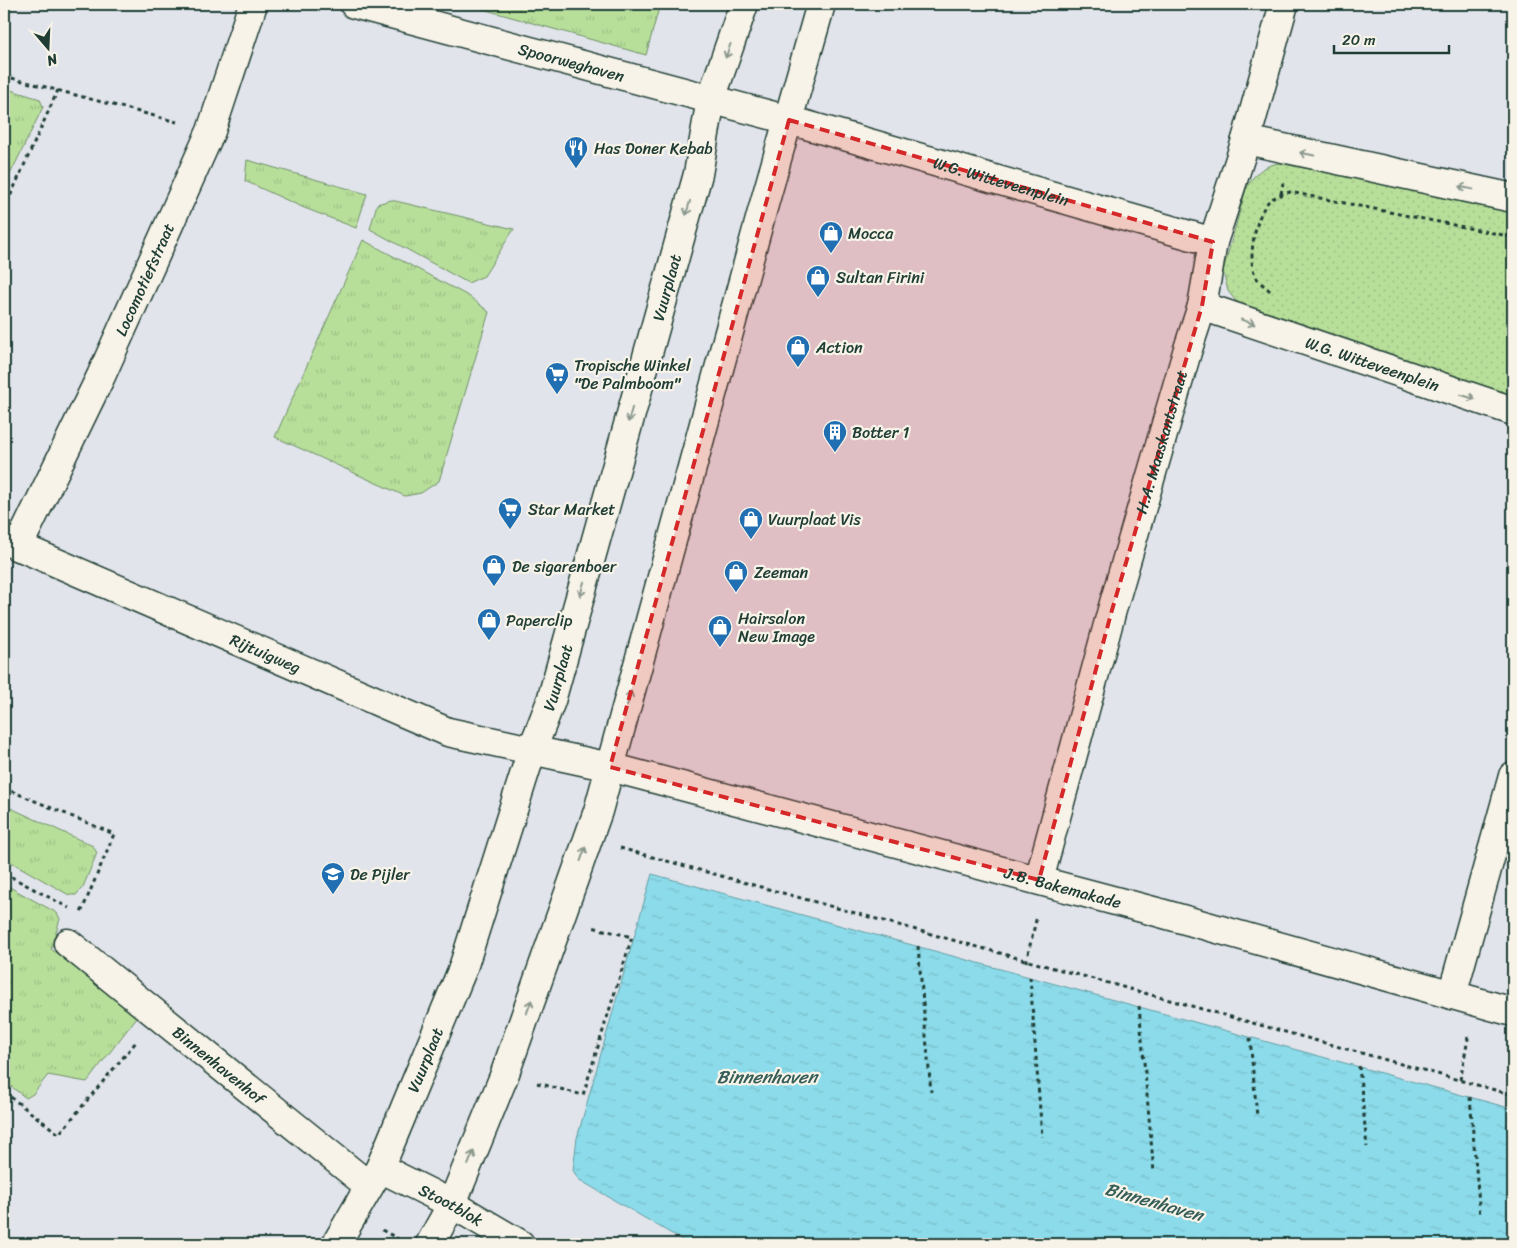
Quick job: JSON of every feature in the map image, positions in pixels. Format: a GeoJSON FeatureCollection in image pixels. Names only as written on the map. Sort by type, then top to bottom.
{"type":"FeatureCollection","features":[{"type":"Feature","properties":{"kind":"street","name":"Locomotiefstraat"},"geometry":{"type":"LineString","coordinates":[[11,543],[101,376],[210,131],[253,4]]}},
{"type":"Feature","properties":{"kind":"street","name":"Spoorweghaven"},"geometry":{"type":"LineString","coordinates":[[354,4],[789,120]]}},
{"type":"Feature","properties":{"kind":"street","name":"Vuurplaat"},"geometry":{"type":"LineString","coordinates":[[336,1244],[375,1177],[463,968],[532,750],[551,701],[692,193],[711,99],[744,4]]}},
{"type":"Feature","properties":{"kind":"street"},"geometry":{"type":"LineString","coordinates":[[430,1244],[452,1204],[504,1076],[588,839],[610,767],[821,4]]}},
{"type":"Feature","properties":{"kind":"street","name":"H.A. Maaskantstraat"},"geometry":{"type":"LineString","coordinates":[[1039,880],[1112,610],[1202,306],[1213,242],[1246,140],[1284,4]]}},
{"type":"Feature","properties":{"kind":"street","name":"W.G. Witteveenplein"},"geometry":{"type":"LineString","coordinates":[[789,120],[1213,242]]}},
{"type":"Feature","properties":{"kind":"street"},"geometry":{"type":"LineString","coordinates":[[1246,140],[1513,198]]}},
{"type":"Feature","properties":{"kind":"street","name":"W.G. Witteveenplein"},"geometry":{"type":"LineString","coordinates":[[1202,306],[1513,411]]}},
{"type":"Feature","properties":{"kind":"street","name":"Rijtuigweg"},"geometry":{"type":"LineString","coordinates":[[11,543],[448,732],[610,767]]}},
{"type":"Feature","properties":{"kind":"street","name":"J.B. Bakemakade"},"geometry":{"type":"LineString","coordinates":[[610,767],[1039,880],[1513,1012]]}},
{"type":"Feature","properties":{"kind":"street"},"geometry":{"type":"LineString","coordinates":[[1452,995],[1513,776]]}},
{"type":"Feature","properties":{"kind":"street","name":"Binnenhavenhof"},"geometry":{"type":"LineString","coordinates":[[68,943],[158,1015],[375,1177]]}},
{"type":"Feature","properties":{"kind":"street","name":"Stootblok"},"geometry":{"type":"LineString","coordinates":[[375,1177],[452,1204],[520,1244]]}},
{"type":"Feature","properties":{"kind":"path"},"geometry":{"type":"LineString","coordinates":[[4,76],[210,131]]}},
{"type":"Feature","properties":{"kind":"path"},"geometry":{"type":"LineString","coordinates":[[4,210],[58,90]]}},
{"type":"Feature","properties":{"kind":"path"},"geometry":{"type":"LineString","coordinates":[[1277,295],[1266,288],[1255,276],[1251,253],[1259,216],[1270,199],[1281,194],[1290,192],[1513,237]]}},
{"type":"Feature","properties":{"kind":"path"},"geometry":{"type":"LineString","coordinates":[[4,788],[114,834],[68,943]]}},
{"type":"Feature","properties":{"kind":"path"},"geometry":{"type":"LineString","coordinates":[[588,839],[1026,962],[1513,1095]]}},
{"type":"Feature","properties":{"kind":"path"},"geometry":{"type":"LineString","coordinates":[[4,874],[81,914]]}},
{"type":"Feature","properties":{"kind":"path"},"geometry":{"type":"LineString","coordinates":[[1026,962],[1036,919],[1039,880]]}},
{"type":"Feature","properties":{"kind":"path"},"geometry":{"type":"LineString","coordinates":[[565,1090],[583,1095],[632,936],[612,931]]}},
{"type":"Feature","properties":{"kind":"path"},"geometry":{"type":"LineString","coordinates":[[918,946],[931,1092]]}},
{"type":"Feature","properties":{"kind":"path"},"geometry":{"type":"LineString","coordinates":[[1030,977],[1042,1137]]}},
{"type":"Feature","properties":{"kind":"path"},"geometry":{"type":"LineString","coordinates":[[1452,995],[1468,1039],[1460,1080]]}},
{"type":"Feature","properties":{"kind":"path"},"geometry":{"type":"LineString","coordinates":[[1139,1006],[1154,1173]]}},
{"type":"Feature","properties":{"kind":"path"},"geometry":{"type":"LineString","coordinates":[[4,1092],[59,1134],[158,1015]]}},
{"type":"Feature","properties":{"kind":"path"},"geometry":{"type":"LineString","coordinates":[[1250,1038],[1257,1117]]}},
{"type":"Feature","properties":{"kind":"path"},"geometry":{"type":"LineString","coordinates":[[1359,1066],[1367,1148]]}},
{"type":"Feature","properties":{"kind":"path"},"geometry":{"type":"LineString","coordinates":[[1470,1097],[1480,1216]]}},
{"type":"Feature","properties":{"kind":"highlighted area"},"geometry":{"type":"Polygon","coordinates":[[[789,120],[1213,242],[1202,306],[1112,610],[1039,880],[610,767],[789,120]]]}},
{"type":"Feature","properties":{"kind":"green space"},"geometry":{"type":"Polygon","coordinates":[[[465,4],[660,4],[646,55],[465,4]]]}},
{"type":"Feature","properties":{"kind":"green space"},"geometry":{"type":"Polygon","coordinates":[[[4,88],[40,99],[43,107],[4,187],[4,88]]]}},
{"type":"Feature","properties":{"kind":"green space"},"geometry":{"type":"Polygon","coordinates":[[[247,160],[367,194],[356,228],[302,207],[245,181],[247,160]]]}},
{"type":"Feature","properties":{"kind":"green space"},"geometry":{"type":"Polygon","coordinates":[[[1279,163],[1513,210],[1513,398],[1244,307],[1235,300],[1228,291],[1223,271],[1246,189],[1259,172],[1268,166],[1279,163]]]}},
{"type":"Feature","properties":{"kind":"green space"},"geometry":{"type":"Polygon","coordinates":[[[391,200],[514,229],[484,276],[468,283],[370,229],[377,204],[391,200]]]}},
{"type":"Feature","properties":{"kind":"green space"},"geometry":{"type":"Polygon","coordinates":[[[363,240],[470,297],[489,312],[439,481],[421,493],[405,496],[275,437],[363,240]]]}},
{"type":"Feature","properties":{"kind":"green space"},"geometry":{"type":"Polygon","coordinates":[[[4,805],[93,846],[97,853],[83,887],[76,895],[69,895],[4,858],[4,805]]]}},
{"type":"Feature","properties":{"kind":"green space"},"geometry":{"type":"Polygon","coordinates":[[[4,884],[57,913],[60,919],[51,949],[137,1017],[87,1082],[48,1075],[33,1094],[26,1098],[4,1081],[4,884]]]}},
{"type":"Feature","properties":{"kind":"water","name":"Binnenhaven"},"geometry":{"type":"Polygon","coordinates":[[[652,874],[1513,1109],[1513,1244],[689,1244],[578,1179],[573,1170],[577,1138],[652,874]]]}},
{"type":"Feature","properties":{"kind":"place","name":"Has Doner Kebab"},"geometry":{"type":"Point","coordinates":[576,169]}},
{"type":"Feature","properties":{"kind":"place","name":"Mocca"},"geometry":{"type":"Point","coordinates":[831,254]}},
{"type":"Feature","properties":{"kind":"place","name":"Sultan Firini"},"geometry":{"type":"Point","coordinates":[818,298]}},
{"type":"Feature","properties":{"kind":"place","name":"Action"},"geometry":{"type":"Point","coordinates":[798,368]}},
{"type":"Feature","properties":{"kind":"place","name":"Tropische Winkel \"De Palmboom\""},"geometry":{"type":"Point","coordinates":[557,395]}},
{"type":"Feature","properties":{"kind":"place","name":"Botter 1"},"geometry":{"type":"Point","coordinates":[835,453]}},
{"type":"Feature","properties":{"kind":"place","name":"Star Market"},"geometry":{"type":"Point","coordinates":[510,530]}},
{"type":"Feature","properties":{"kind":"place","name":"Vuurplaat Vis"},"geometry":{"type":"Point","coordinates":[751,540]}},
{"type":"Feature","properties":{"kind":"place","name":"De sigarenboer"},"geometry":{"type":"Point","coordinates":[494,587]}},
{"type":"Feature","properties":{"kind":"place","name":"Zeeman"},"geometry":{"type":"Point","coordinates":[736,593]}},
{"type":"Feature","properties":{"kind":"place","name":"Paperclip"},"geometry":{"type":"Point","coordinates":[489,641]}},
{"type":"Feature","properties":{"kind":"place","name":"Hairsalon New Image"},"geometry":{"type":"Point","coordinates":[720,648]}},
{"type":"Feature","properties":{"kind":"place","name":"De Pijler"},"geometry":{"type":"Point","coordinates":[333,895]}}]}
